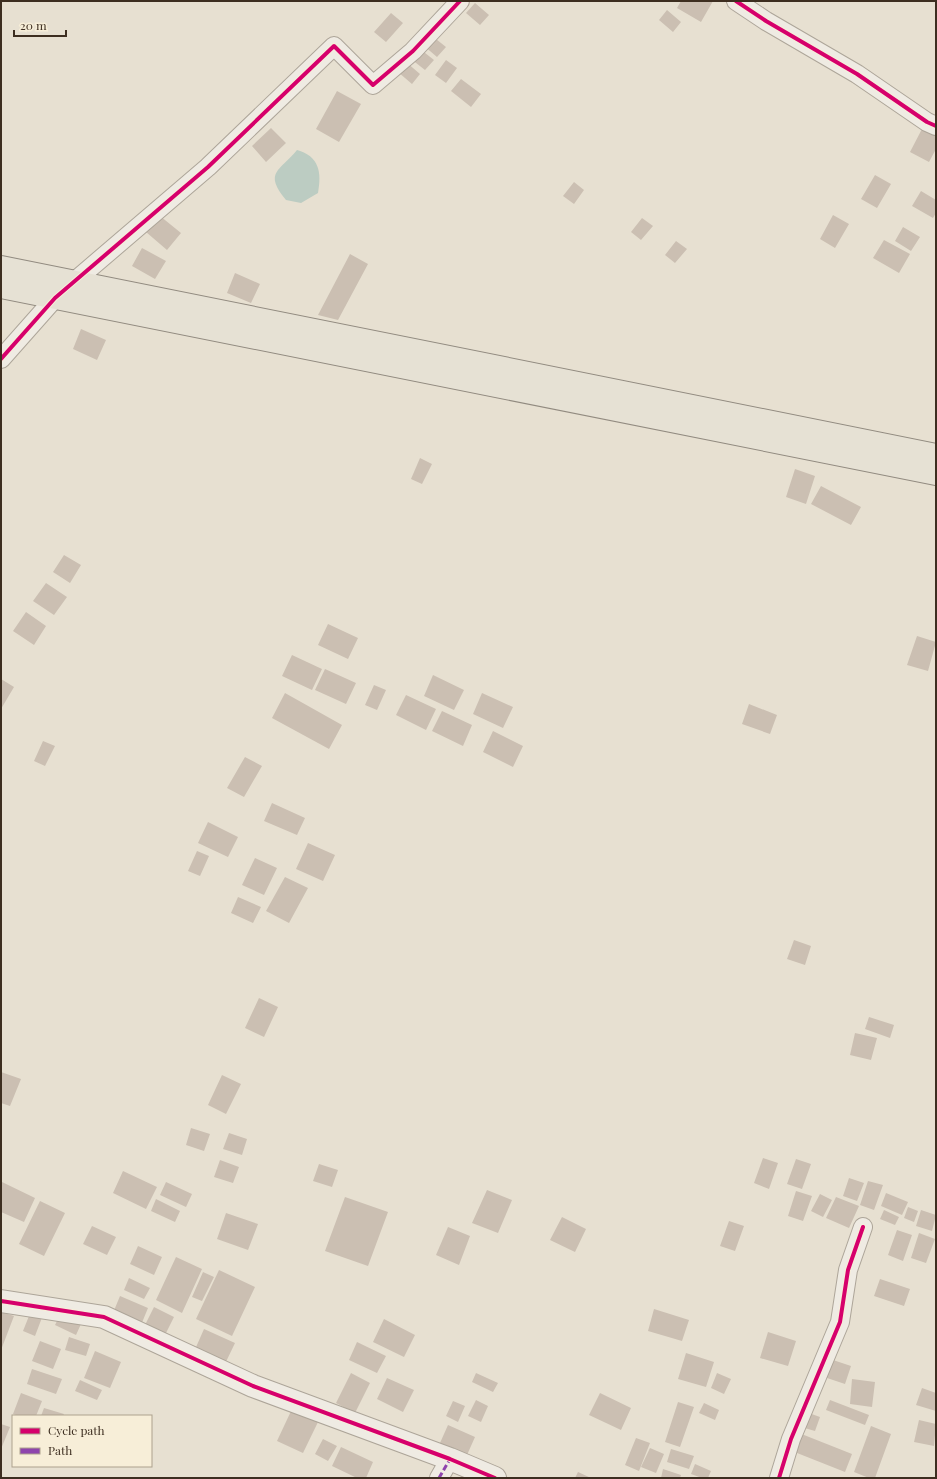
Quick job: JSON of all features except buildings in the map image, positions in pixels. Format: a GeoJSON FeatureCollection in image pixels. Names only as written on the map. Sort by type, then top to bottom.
{"type":"FeatureCollection","features":[{"type":"Feature","properties":{"kind":"main road"},"geometry":{"type":"LineString","coordinates":[[1,267],[936,455]]}},
{"type":"Feature","properties":{"kind":"main road"},"geometry":{"type":"LineString","coordinates":[[1,287],[936,474]]}},
{"type":"Feature","properties":{"kind":"street"},"geometry":{"type":"LineString","coordinates":[[1,359],[55,298],[208,167],[334,46],[372,85],[413,51],[460,1]]}},
{"type":"Feature","properties":{"kind":"street"},"geometry":{"type":"LineString","coordinates":[[736,1],[766,21],[857,74],[926,122],[936,126]]}},
{"type":"Feature","properties":{"kind":"street"},"geometry":{"type":"LineString","coordinates":[[779,1478],[791,1439],[840,1322],[848,1270],[863,1227]]}},
{"type":"Feature","properties":{"kind":"street"},"geometry":{"type":"LineString","coordinates":[[1,1301],[104,1317],[253,1386],[495,1478]]}},
{"type":"Feature","properties":{"kind":"street"},"geometry":{"type":"LineString","coordinates":[[439,1478],[450,1460]]}},
{"type":"Feature","properties":{"kind":"shaded area"},"geometry":{"type":"Polygon","coordinates":[[[297,150],[310,156],[317,166],[320,178],[318,193],[301,203],[286,200],[279,191],[275,177],[276,172],[297,150]]]}},
{"type":"Feature","properties":{"kind":"marked path"},"geometry":{"type":"LineString","coordinates":[[439,1478],[450,1459]]}},
{"type":"Feature","properties":{"kind":"cycle path"},"geometry":{"type":"LineString","coordinates":[[1,359],[55,298],[208,167],[334,46],[373,85],[413,51],[460,1]]}},
{"type":"Feature","properties":{"kind":"cycle path"},"geometry":{"type":"LineString","coordinates":[[736,1],[766,21],[857,74],[927,122],[936,126]]}},
{"type":"Feature","properties":{"kind":"cycle path"},"geometry":{"type":"LineString","coordinates":[[779,1478],[791,1439],[840,1322],[848,1270],[863,1227]]}},
{"type":"Feature","properties":{"kind":"cycle path"},"geometry":{"type":"LineString","coordinates":[[1,1301],[104,1317],[253,1386],[450,1459],[495,1478]]}}]}
